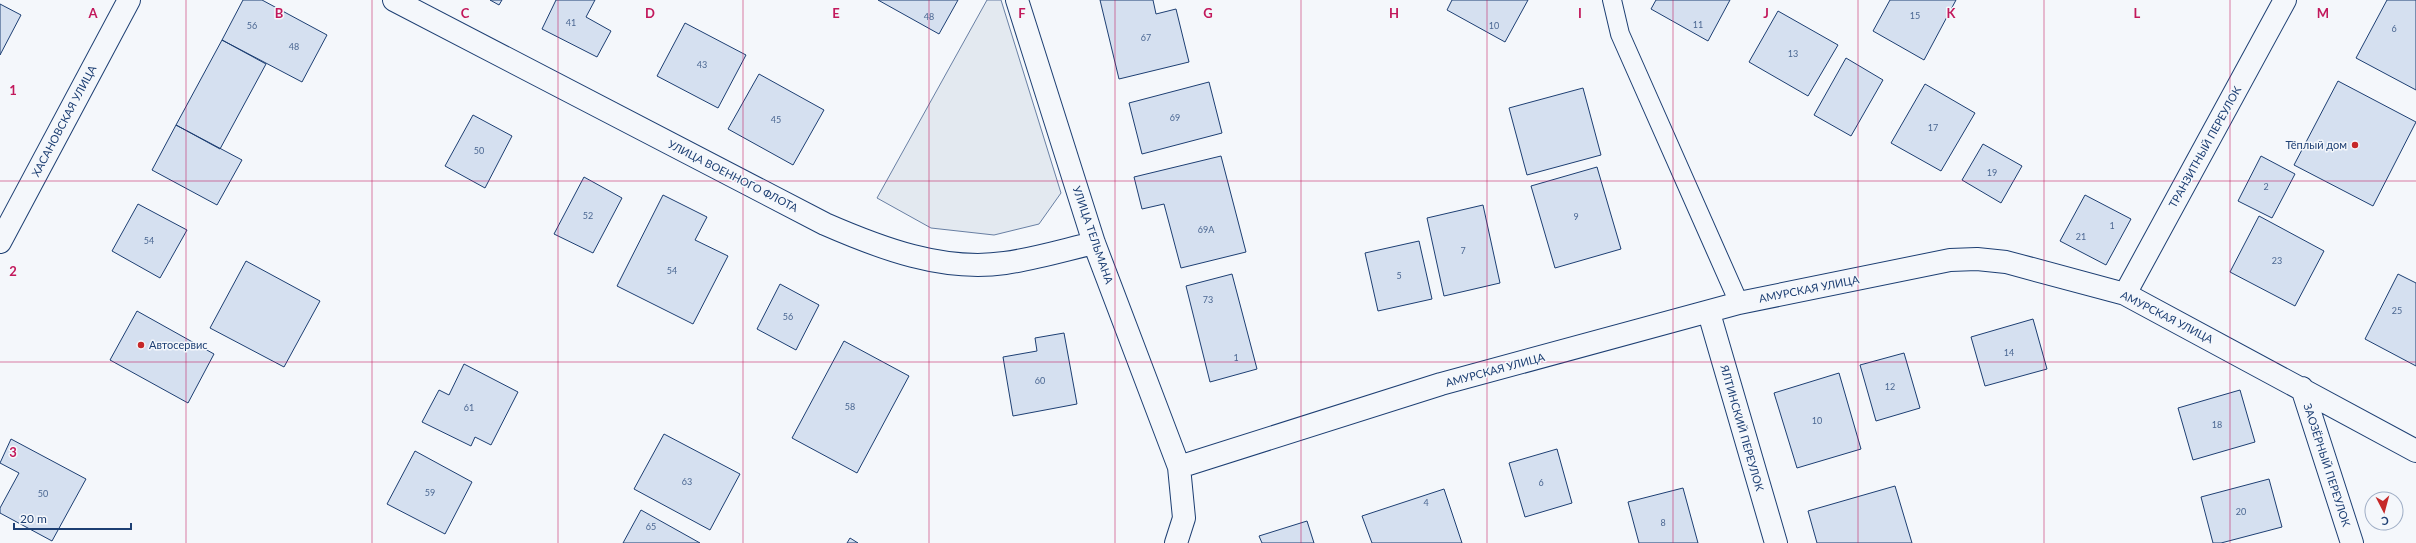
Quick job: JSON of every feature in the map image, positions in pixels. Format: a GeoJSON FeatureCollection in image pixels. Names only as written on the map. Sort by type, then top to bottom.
{"type":"FeatureCollection","features":[{"type":"Feature","properties":{"kind":"street","name":"ХАСАНОВСКАЯ УЛИЦА"},"geometry":{"type":"LineString","coordinates":[[0,242],[129,0]]}},
{"type":"Feature","properties":{"kind":"street","name":"УЛИЦА ВОЕННОГО ФЛОТА"},"geometry":{"type":"LineString","coordinates":[[394,0],[818,221],[874,245],[924,258],[967,263],[1004,263],[1094,243]]}},
{"type":"Feature","properties":{"kind":"street","name":"УЛИЦА ТЕЛЬМАНА"},"geometry":{"type":"LineString","coordinates":[[1017,0],[1094,243],[1179,467],[1184,518],[1176,543]]}},
{"type":"Feature","properties":{"kind":"street","name":"ТРАНЗИТНЫЙ ПЕРЕУЛОК"},"geometry":{"type":"LineString","coordinates":[[2126,294],[2285,0]]}},
{"type":"Feature","properties":{"kind":"street","name":"АМУРСКАЯ УЛИЦА"},"geometry":{"type":"LineString","coordinates":[[1179,467],[1441,384],[1708,313],[1739,303],[1950,260],[1977,259],[2006,262],[2126,294],[2416,451]]}},
{"type":"Feature","properties":{"kind":"street","name":"ЯЛТИНСКИЙ ПЕРЕУЛОК"},"geometry":{"type":"LineString","coordinates":[[1708,313],[1776,543]]}},
{"type":"Feature","properties":{"kind":"street","name":"ЗАОЗЁРНЫЙ ПЕРЕУЛОК"},"geometry":{"type":"LineString","coordinates":[[2302,388],[2352,543]]}},
{"type":"Feature","properties":{"kind":"lane"},"geometry":{"type":"LineString","coordinates":[[1612,0],[1620,34],[1739,303]]}},
{"type":"Feature","properties":{"kind":"shaded area"},"geometry":{"type":"Polygon","coordinates":[[[987,0],[1001,0],[1061,193],[1039,224],[994,235],[931,228],[877,198],[987,0]]]}},
{"type":"Feature","properties":{"kind":"building"},"geometry":{"type":"Polygon","coordinates":[[[243,0],[262,0],[327,35],[302,82],[222,40],[243,0]]]}},
{"type":"Feature","properties":{"kind":"building"},"geometry":{"type":"Polygon","coordinates":[[[490,0],[502,0],[499,5],[490,0]]]}},
{"type":"Feature","properties":{"kind":"building"},"geometry":{"type":"Polygon","coordinates":[[[556,0],[595,0],[586,17],[611,31],[597,57],[542,29],[556,0]]]}},
{"type":"Feature","properties":{"kind":"building"},"geometry":{"type":"Polygon","coordinates":[[[878,0],[958,0],[939,34],[878,0]]]}},
{"type":"Feature","properties":{"kind":"building"},"geometry":{"type":"Polygon","coordinates":[[[1100,0],[1153,0],[1156,14],[1176,9],[1189,62],[1119,79],[1100,0]]]}},
{"type":"Feature","properties":{"kind":"building"},"geometry":{"type":"Polygon","coordinates":[[[1452,0],[1528,0],[1505,42],[1447,10],[1452,0]]]}},
{"type":"Feature","properties":{"kind":"building"},"geometry":{"type":"Polygon","coordinates":[[[1656,0],[1730,0],[1708,41],[1651,9],[1656,0]]]}},
{"type":"Feature","properties":{"kind":"building"},"geometry":{"type":"Polygon","coordinates":[[[1890,0],[1956,0],[1924,60],[1873,31],[1890,0]]]}},
{"type":"Feature","properties":{"kind":"building"},"geometry":{"type":"Polygon","coordinates":[[[2387,0],[2416,0],[2416,90],[2356,58],[2387,0]]]}},
{"type":"Feature","properties":{"kind":"building"},"geometry":{"type":"Polygon","coordinates":[[[0,4],[21,15],[0,55],[0,4]]]}},
{"type":"Feature","properties":{"kind":"building"},"geometry":{"type":"Polygon","coordinates":[[[1778,11],[1838,45],[1808,96],[1749,62],[1778,11]]]}},
{"type":"Feature","properties":{"kind":"building"},"geometry":{"type":"Polygon","coordinates":[[[685,23],[746,55],[718,108],[657,76],[685,23]]]}},
{"type":"Feature","properties":{"kind":"building"},"geometry":{"type":"Polygon","coordinates":[[[222,40],[266,64],[220,149],[176,125],[222,40]]]}},
{"type":"Feature","properties":{"kind":"building"},"geometry":{"type":"Polygon","coordinates":[[[1846,58],[1883,80],[1851,136],[1814,115],[1846,58]]]}},
{"type":"Feature","properties":{"kind":"building"},"geometry":{"type":"Polygon","coordinates":[[[759,74],[824,110],[793,165],[728,129],[759,74]]]}},
{"type":"Feature","properties":{"kind":"building","name":"Тёплый дом"},"geometry":{"type":"Polygon","coordinates":[[[2338,81],[2416,122],[2373,206],[2294,165],[2338,81]]]}},
{"type":"Feature","properties":{"kind":"building"},"geometry":{"type":"Polygon","coordinates":[[[1209,82],[1222,133],[1142,154],[1129,103],[1209,82]]]}},
{"type":"Feature","properties":{"kind":"building"},"geometry":{"type":"Polygon","coordinates":[[[1925,84],[1975,113],[1941,171],[1891,143],[1925,84]]]}},
{"type":"Feature","properties":{"kind":"building"},"geometry":{"type":"Polygon","coordinates":[[[1583,88],[1601,155],[1527,175],[1509,108],[1583,88]]]}},
{"type":"Feature","properties":{"kind":"building"},"geometry":{"type":"Polygon","coordinates":[[[473,115],[512,136],[485,188],[445,166],[473,115]]]}},
{"type":"Feature","properties":{"kind":"building"},"geometry":{"type":"Polygon","coordinates":[[[176,125],[242,160],[217,205],[152,170],[176,125]]]}},
{"type":"Feature","properties":{"kind":"building"},"geometry":{"type":"Polygon","coordinates":[[[1983,144],[2022,166],[2001,203],[1962,180],[1983,144]]]}},
{"type":"Feature","properties":{"kind":"building"},"geometry":{"type":"Polygon","coordinates":[[[1221,156],[1246,252],[1181,268],[1164,204],[1142,209],[1134,177],[1221,156]]]}},
{"type":"Feature","properties":{"kind":"building"},"geometry":{"type":"Polygon","coordinates":[[[2261,156],[2295,174],[2272,218],[2238,201],[2261,156]]]}},
{"type":"Feature","properties":{"kind":"building"},"geometry":{"type":"Polygon","coordinates":[[[1597,167],[1621,249],[1555,268],[1531,186],[1597,167]]]}},
{"type":"Feature","properties":{"kind":"building"},"geometry":{"type":"Polygon","coordinates":[[[584,177],[622,198],[593,253],[554,234],[584,177]]]}},
{"type":"Feature","properties":{"kind":"building"},"geometry":{"type":"Polygon","coordinates":[[[663,195],[707,217],[695,240],[728,256],[693,324],[617,286],[663,195]]]}},
{"type":"Feature","properties":{"kind":"building"},"geometry":{"type":"Polygon","coordinates":[[[2085,195],[2131,219],[2106,265],[2060,241],[2085,195]]]}},
{"type":"Feature","properties":{"kind":"building"},"geometry":{"type":"Polygon","coordinates":[[[138,204],[187,230],[160,278],[112,251],[138,204]]]}},
{"type":"Feature","properties":{"kind":"building"},"geometry":{"type":"Polygon","coordinates":[[[1483,205],[1500,283],[1444,296],[1427,218],[1483,205]]]}},
{"type":"Feature","properties":{"kind":"building"},"geometry":{"type":"Polygon","coordinates":[[[2259,216],[2324,251],[2295,306],[2230,272],[2259,216]]]}},
{"type":"Feature","properties":{"kind":"building"},"geometry":{"type":"Polygon","coordinates":[[[1419,241],[1432,299],[1378,311],[1365,253],[1419,241]]]}},
{"type":"Feature","properties":{"kind":"building"},"geometry":{"type":"Polygon","coordinates":[[[246,261],[320,301],[284,367],[210,328],[246,261]]]}},
{"type":"Feature","properties":{"kind":"building"},"geometry":{"type":"Polygon","coordinates":[[[1232,274],[1257,369],[1210,382],[1186,286],[1232,274]]]}},
{"type":"Feature","properties":{"kind":"building"},"geometry":{"type":"Polygon","coordinates":[[[2398,274],[2416,283],[2416,366],[2365,339],[2398,274]]]}},
{"type":"Feature","properties":{"kind":"building"},"geometry":{"type":"Polygon","coordinates":[[[780,284],[819,305],[796,350],[757,329],[780,284]]]}},
{"type":"Feature","properties":{"kind":"building"},"geometry":{"type":"Polygon","coordinates":[[[137,311],[214,354],[188,403],[110,360],[137,311]]]}},
{"type":"Feature","properties":{"kind":"building"},"geometry":{"type":"Polygon","coordinates":[[[2033,319],[2047,369],[1985,386],[1971,337],[2033,319]]]}},
{"type":"Feature","properties":{"kind":"building"},"geometry":{"type":"Polygon","coordinates":[[[1064,333],[1077,404],[1013,416],[1003,357],[1037,351],[1035,338],[1064,333]]]}},
{"type":"Feature","properties":{"kind":"building"},"geometry":{"type":"Polygon","coordinates":[[[844,341],[909,376],[857,473],[792,438],[844,341]]]}},
{"type":"Feature","properties":{"kind":"building"},"geometry":{"type":"Polygon","coordinates":[[[1904,353],[1920,408],[1876,421],[1860,365],[1904,353]]]}},
{"type":"Feature","properties":{"kind":"building"},"geometry":{"type":"Polygon","coordinates":[[[464,364],[518,392],[491,445],[475,437],[471,446],[422,422],[439,390],[449,395],[464,364]]]}},
{"type":"Feature","properties":{"kind":"building"},"geometry":{"type":"Polygon","coordinates":[[[1839,373],[1861,449],[1797,468],[1774,393],[1839,373]]]}},
{"type":"Feature","properties":{"kind":"building"},"geometry":{"type":"Polygon","coordinates":[[[2240,390],[2255,442],[2193,460],[2178,408],[2240,390]]]}},
{"type":"Feature","properties":{"kind":"building"},"geometry":{"type":"Polygon","coordinates":[[[664,434],[740,474],[710,530],[634,489],[664,434]]]}},
{"type":"Feature","properties":{"kind":"building"},"geometry":{"type":"Polygon","coordinates":[[[11,439],[86,479],[52,541],[0,513],[0,508],[19,473],[0,463],[11,439]]]}},
{"type":"Feature","properties":{"kind":"building"},"geometry":{"type":"Polygon","coordinates":[[[1557,449],[1572,503],[1525,517],[1509,463],[1557,449]]]}},
{"type":"Feature","properties":{"kind":"building"},"geometry":{"type":"Polygon","coordinates":[[[415,451],[472,482],[445,534],[387,504],[415,451]]]}},
{"type":"Feature","properties":{"kind":"building"},"geometry":{"type":"Polygon","coordinates":[[[2269,479],[2282,527],[2221,543],[2213,543],[2201,497],[2269,479]]]}},
{"type":"Feature","properties":{"kind":"building"},"geometry":{"type":"Polygon","coordinates":[[[1895,486],[1912,543],[1817,543],[1808,511],[1895,486]]]}},
{"type":"Feature","properties":{"kind":"building"},"geometry":{"type":"Polygon","coordinates":[[[1683,488],[1698,543],[1639,543],[1628,502],[1683,488]]]}},
{"type":"Feature","properties":{"kind":"building"},"geometry":{"type":"Polygon","coordinates":[[[1444,489],[1462,543],[1372,543],[1362,516],[1444,489]]]}},
{"type":"Feature","properties":{"kind":"building"},"geometry":{"type":"Polygon","coordinates":[[[641,510],[700,543],[623,543],[641,510]]]}},
{"type":"Feature","properties":{"kind":"building"},"geometry":{"type":"Polygon","coordinates":[[[1307,521],[1314,543],[1262,543],[1259,536],[1307,521]]]}},
{"type":"Feature","properties":{"kind":"building"},"geometry":{"type":"Polygon","coordinates":[[[850,538],[858,543],[847,543],[850,538]]]}},
{"type":"Feature","properties":{"kind":"place","name":"Тёплый дом"},"geometry":{"type":"Point","coordinates":[2355,145]}},
{"type":"Feature","properties":{"kind":"place","name":"Автосервис"},"geometry":{"type":"Point","coordinates":[141,345]}}]}
